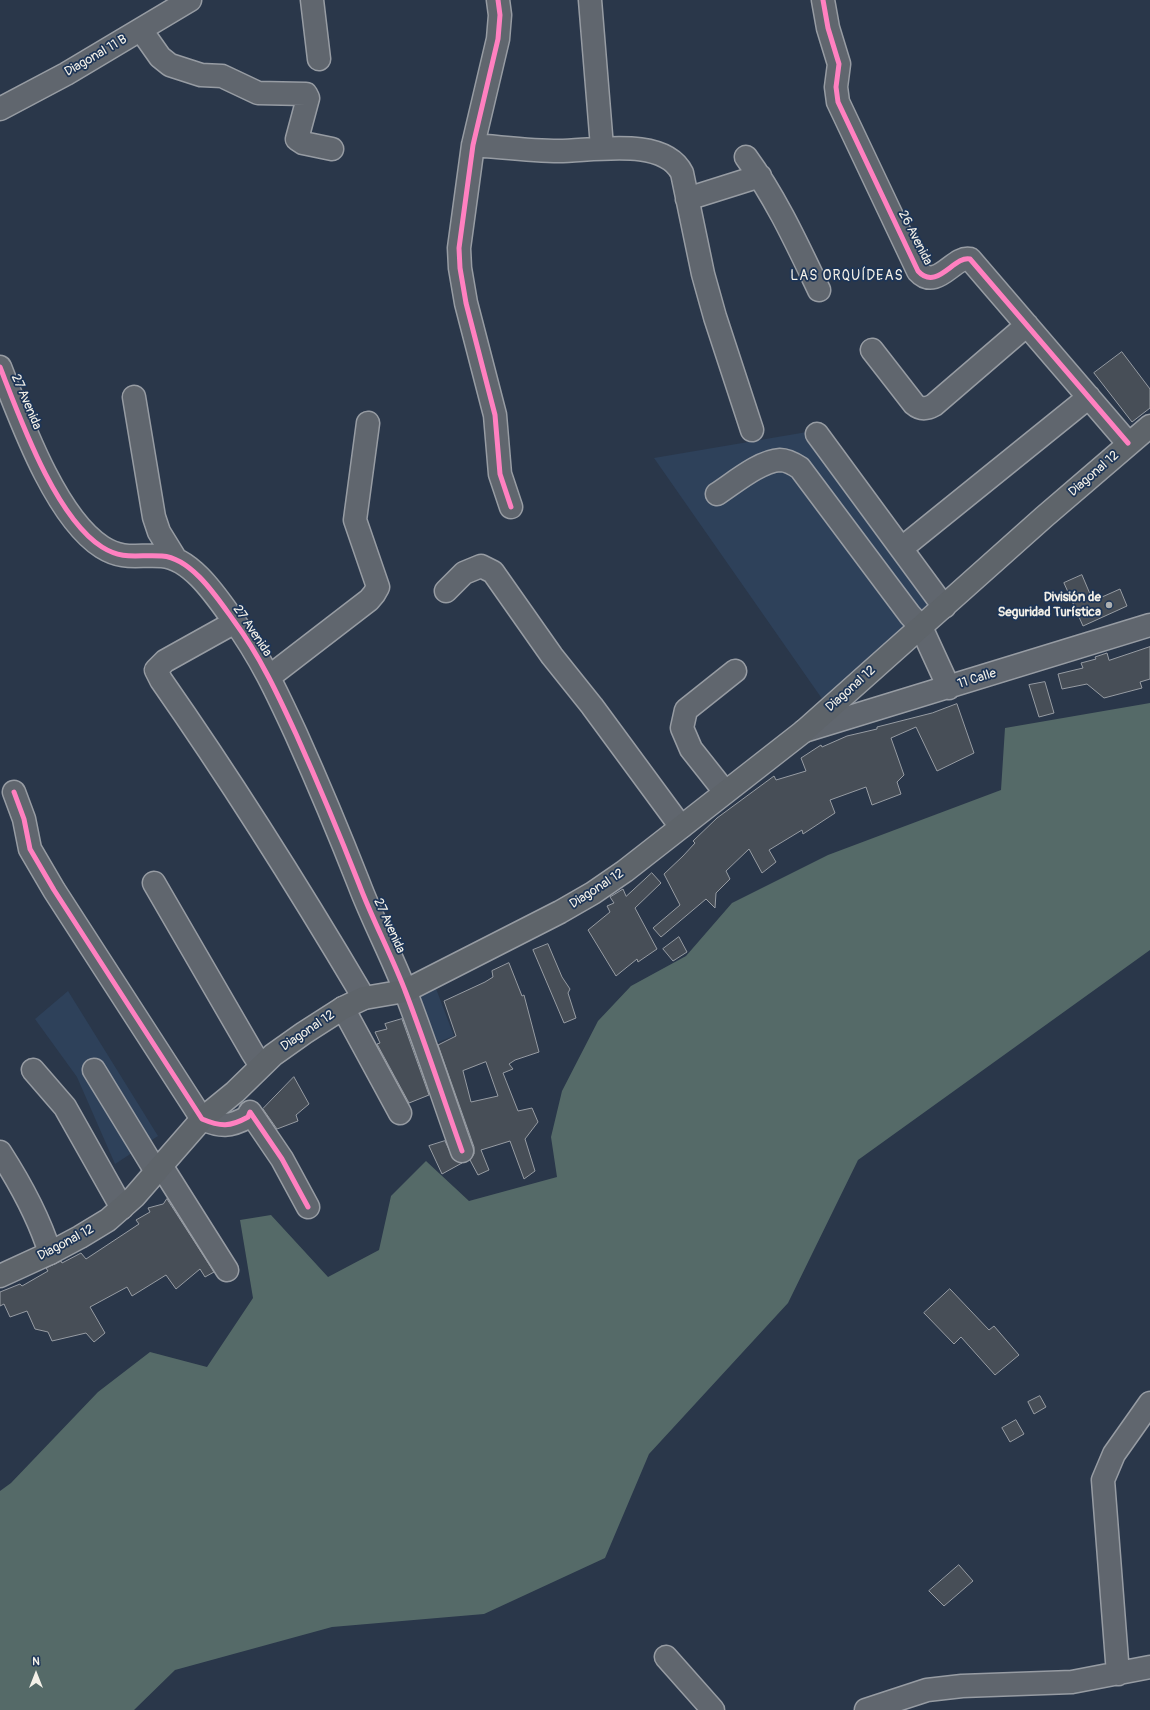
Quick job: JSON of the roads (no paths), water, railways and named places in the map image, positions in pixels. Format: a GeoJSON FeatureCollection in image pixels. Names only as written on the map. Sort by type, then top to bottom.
{"type":"FeatureCollection","features":[{"type":"Feature","properties":{"kind":"main road","name":"Diagonal 12"},"geometry":{"type":"LineString","coordinates":[[0,1276],[50,1253],[80,1237],[122,1208],[160,1170],[202,1119],[235,1092],[261,1066],[298,1038],[343,1008],[364,998],[405,991],[593,893],[625,871],[804,731],[1150,426]]}},
{"type":"Feature","properties":{"kind":"street","name":"Diagonal 11 B"},"geometry":{"type":"LineString","coordinates":[[0,109],[66,74],[190,0]]}},
{"type":"Feature","properties":{"kind":"street"},"geometry":{"type":"LineString","coordinates":[[312,0],[319,58]]}},
{"type":"Feature","properties":{"kind":"street"},"geometry":{"type":"LineString","coordinates":[[498,0],[500,15],[498,39],[473,145],[461,229],[460,268],[466,303],[495,415],[496,447],[500,474],[511,506]]}},
{"type":"Feature","properties":{"kind":"street"},"geometry":{"type":"LineString","coordinates":[[590,0],[602,147]]}},
{"type":"Feature","properties":{"kind":"street","name":"26 Avenida"},"geometry":{"type":"LineString","coordinates":[[823,0],[828,28],[839,64],[836,87],[838,102],[918,271],[926,276],[940,275],[964,259],[970,259],[1128,444]]}},
{"type":"Feature","properties":{"kind":"street"},"geometry":{"type":"LineString","coordinates":[[141,30],[160,57],[170,65],[201,75],[222,76],[258,93],[306,94],[308,98],[297,139],[303,143],[332,149]]}},
{"type":"Feature","properties":{"kind":"street"},"geometry":{"type":"LineString","coordinates":[[473,145],[559,151],[602,147],[648,152],[673,160],[682,173],[703,274],[715,317],[752,430]]}},
{"type":"Feature","properties":{"kind":"street"},"geometry":{"type":"LineString","coordinates":[[746,157],[760,176],[786,221],[819,290]]}},
{"type":"Feature","properties":{"kind":"street"},"geometry":{"type":"LineString","coordinates":[[687,199],[760,176]]}},
{"type":"Feature","properties":{"kind":"street"},"geometry":{"type":"LineString","coordinates":[[872,350],[914,404],[920,408],[927,408],[934,405],[1027,325]]}},
{"type":"Feature","properties":{"kind":"street","name":"27 Avenida"},"geometry":{"type":"LineString","coordinates":[[0,367],[50,482],[63,505],[88,536],[101,547],[125,556],[164,556],[175,558],[195,572],[235,622],[258,656],[321,790],[367,905],[405,991],[462,1151]]}},
{"type":"Feature","properties":{"kind":"street"},"geometry":{"type":"LineString","coordinates":[[134,397],[154,517],[159,532],[175,558]]}},
{"type":"Feature","properties":{"kind":"street"},"geometry":{"type":"LineString","coordinates":[[902,548],[1089,397]]}},
{"type":"Feature","properties":{"kind":"street"},"geometry":{"type":"LineString","coordinates":[[269,677],[369,600],[378,587],[355,520],[355,508],[368,423]]}},
{"type":"Feature","properties":{"kind":"street"},"geometry":{"type":"LineString","coordinates":[[817,434],[944,607]]}},
{"type":"Feature","properties":{"kind":"street"},"geometry":{"type":"LineString","coordinates":[[717,494],[762,465],[772,461],[781,460],[791,462],[800,468],[910,615],[921,627],[949,688]]}},
{"type":"Feature","properties":{"kind":"street"},"geometry":{"type":"LineString","coordinates":[[446,591],[464,573],[480,566],[493,572],[552,656],[592,706],[681,826]]}},
{"type":"Feature","properties":{"kind":"street"},"geometry":{"type":"LineString","coordinates":[[235,622],[165,661],[156,670],[305,899],[364,998]]}},
{"type":"Feature","properties":{"kind":"street","name":"11 Calle"},"geometry":{"type":"LineString","coordinates":[[804,731],[949,688],[1150,625]]}},
{"type":"Feature","properties":{"kind":"street"},"geometry":{"type":"LineString","coordinates":[[725,792],[691,749],[682,728],[686,710],[735,671]]}},
{"type":"Feature","properties":{"kind":"street"},"geometry":{"type":"LineString","coordinates":[[14,792],[24,819],[30,849],[54,890],[202,1119],[215,1125],[228,1126],[248,1117],[250,1112]]}},
{"type":"Feature","properties":{"kind":"street"},"geometry":{"type":"LineString","coordinates":[[154,883],[261,1066]]}},
{"type":"Feature","properties":{"kind":"street"},"geometry":{"type":"LineString","coordinates":[[343,1008],[400,1113]]}},
{"type":"Feature","properties":{"kind":"street"},"geometry":{"type":"LineString","coordinates":[[33,1070],[65,1107],[122,1208]]}},
{"type":"Feature","properties":{"kind":"street"},"geometry":{"type":"LineString","coordinates":[[94,1070],[227,1270]]}},
{"type":"Feature","properties":{"kind":"street"},"geometry":{"type":"LineString","coordinates":[[235,1092],[282,1159],[308,1207]]}},
{"type":"Feature","properties":{"kind":"street"},"geometry":{"type":"LineString","coordinates":[[0,1152],[15,1176],[46,1240],[50,1253]]}},
{"type":"Feature","properties":{"kind":"street"},"geometry":{"type":"LineString","coordinates":[[1118,1674],[1103,1480],[1114,1454],[1150,1403]]}},
{"type":"Feature","properties":{"kind":"street"},"geometry":{"type":"LineString","coordinates":[[666,1657],[713,1710]]}},
{"type":"Feature","properties":{"kind":"street"},"geometry":{"type":"LineString","coordinates":[[866,1710],[927,1690],[962,1686],[1072,1682],[1150,1667]]}},
{"type":"Feature","properties":{"kind":"place","name":"División de Seguridad Turística"},"geometry":{"type":"Point","coordinates":[1109,605]}},
{"type":"Feature","properties":{"kind":"district","name":"LAS ORQUÍDEAS"},"geometry":{"type":"Point","coordinates":[847,276]}}]}
